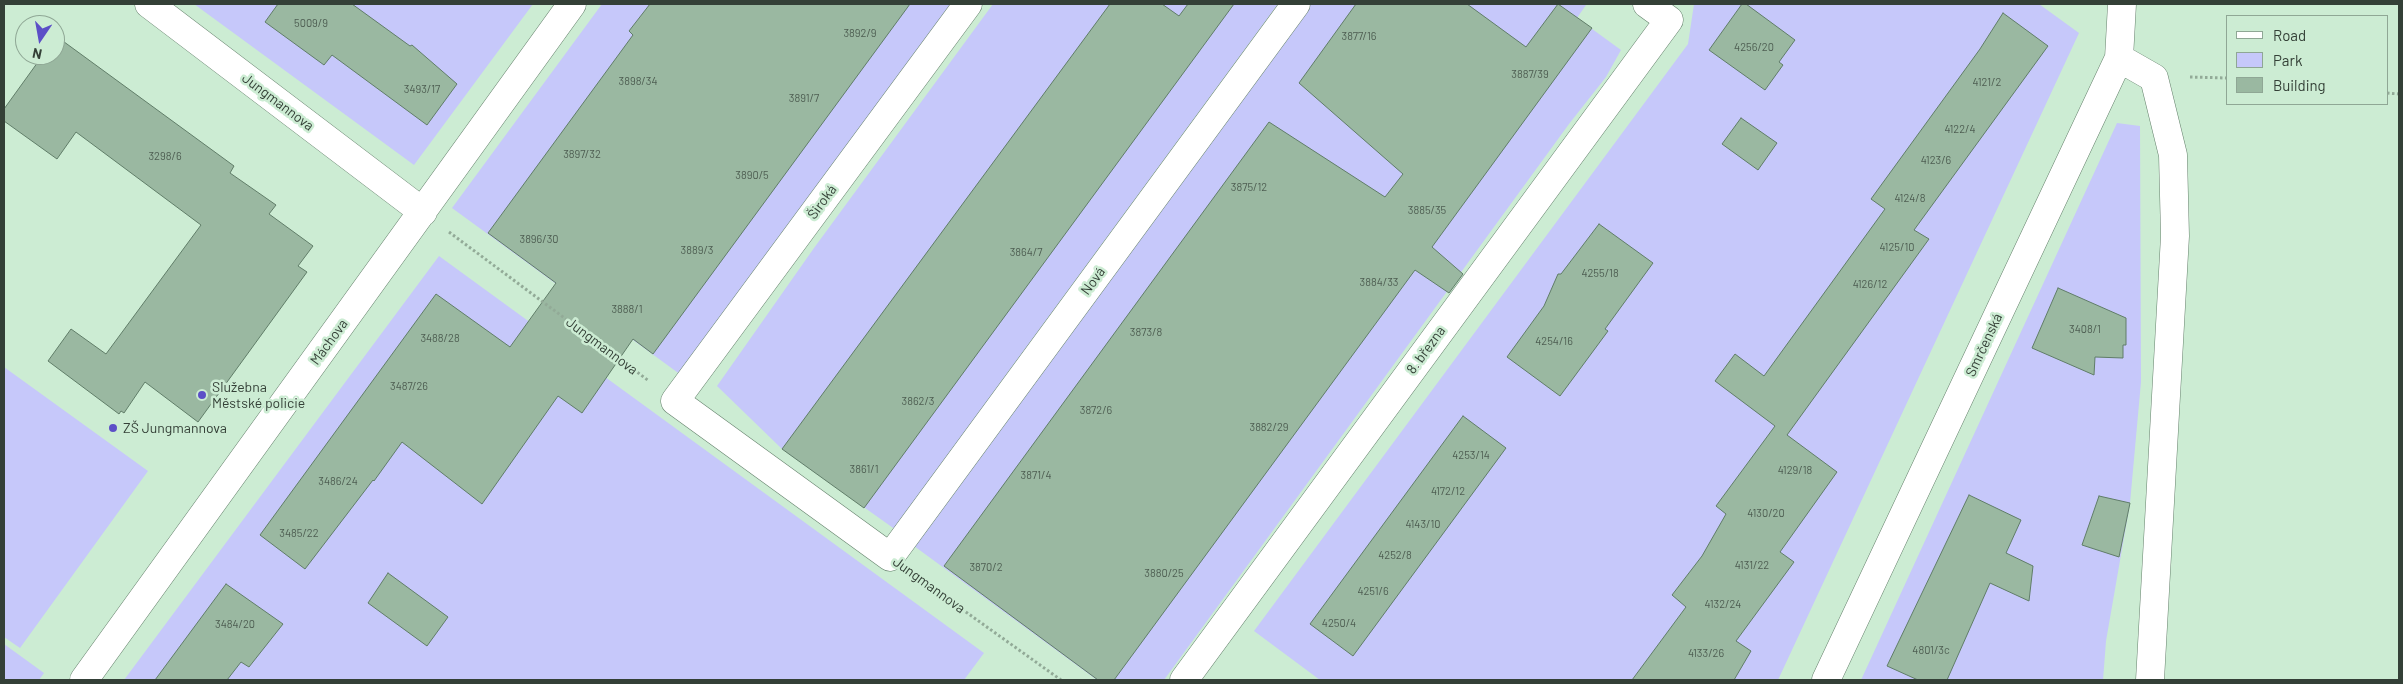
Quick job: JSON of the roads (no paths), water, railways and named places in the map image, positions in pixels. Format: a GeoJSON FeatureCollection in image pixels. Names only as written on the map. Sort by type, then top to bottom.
{"type":"FeatureCollection","features":[{"type":"Feature","properties":{"kind":"street","name":"Jungmannova"},"geometry":{"type":"LineString","coordinates":[[149,4],[423,212]]}},
{"type":"Feature","properties":{"kind":"street","name":"Máchova"},"geometry":{"type":"LineString","coordinates":[[84,680],[572,4]]}},
{"type":"Feature","properties":{"kind":"street","name":"Široká"},"geometry":{"type":"LineString","coordinates":[[675,401],[968,4]]}},
{"type":"Feature","properties":{"kind":"street","name":"Nová"},"geometry":{"type":"LineString","coordinates":[[890,557],[1296,4]]}},
{"type":"Feature","properties":{"kind":"street","name":"8. března"},"geometry":{"type":"LineString","coordinates":[[1184,680],[1669,20],[1647,4]]}},
{"type":"Feature","properties":{"kind":"street","name":"Smrčenská"},"geometry":{"type":"LineString","coordinates":[[1826,680],[2119,58],[2122,4]]}},
{"type":"Feature","properties":{"kind":"street"},"geometry":{"type":"LineString","coordinates":[[2119,58],[2154,78],[2173,155],[2175,236],[2150,680]]}},
{"type":"Feature","properties":{"kind":"street","name":"Jungmannova"},"geometry":{"type":"LineString","coordinates":[[675,401],[890,557]]}},
{"type":"Feature","properties":{"kind":"place","name":"Služebna Městské policie"},"geometry":{"type":"Point","coordinates":[202,395]}},
{"type":"Feature","properties":{"kind":"place","name":"ZŠ Jungmannova"},"geometry":{"type":"Point","coordinates":[113,428]}}]}
